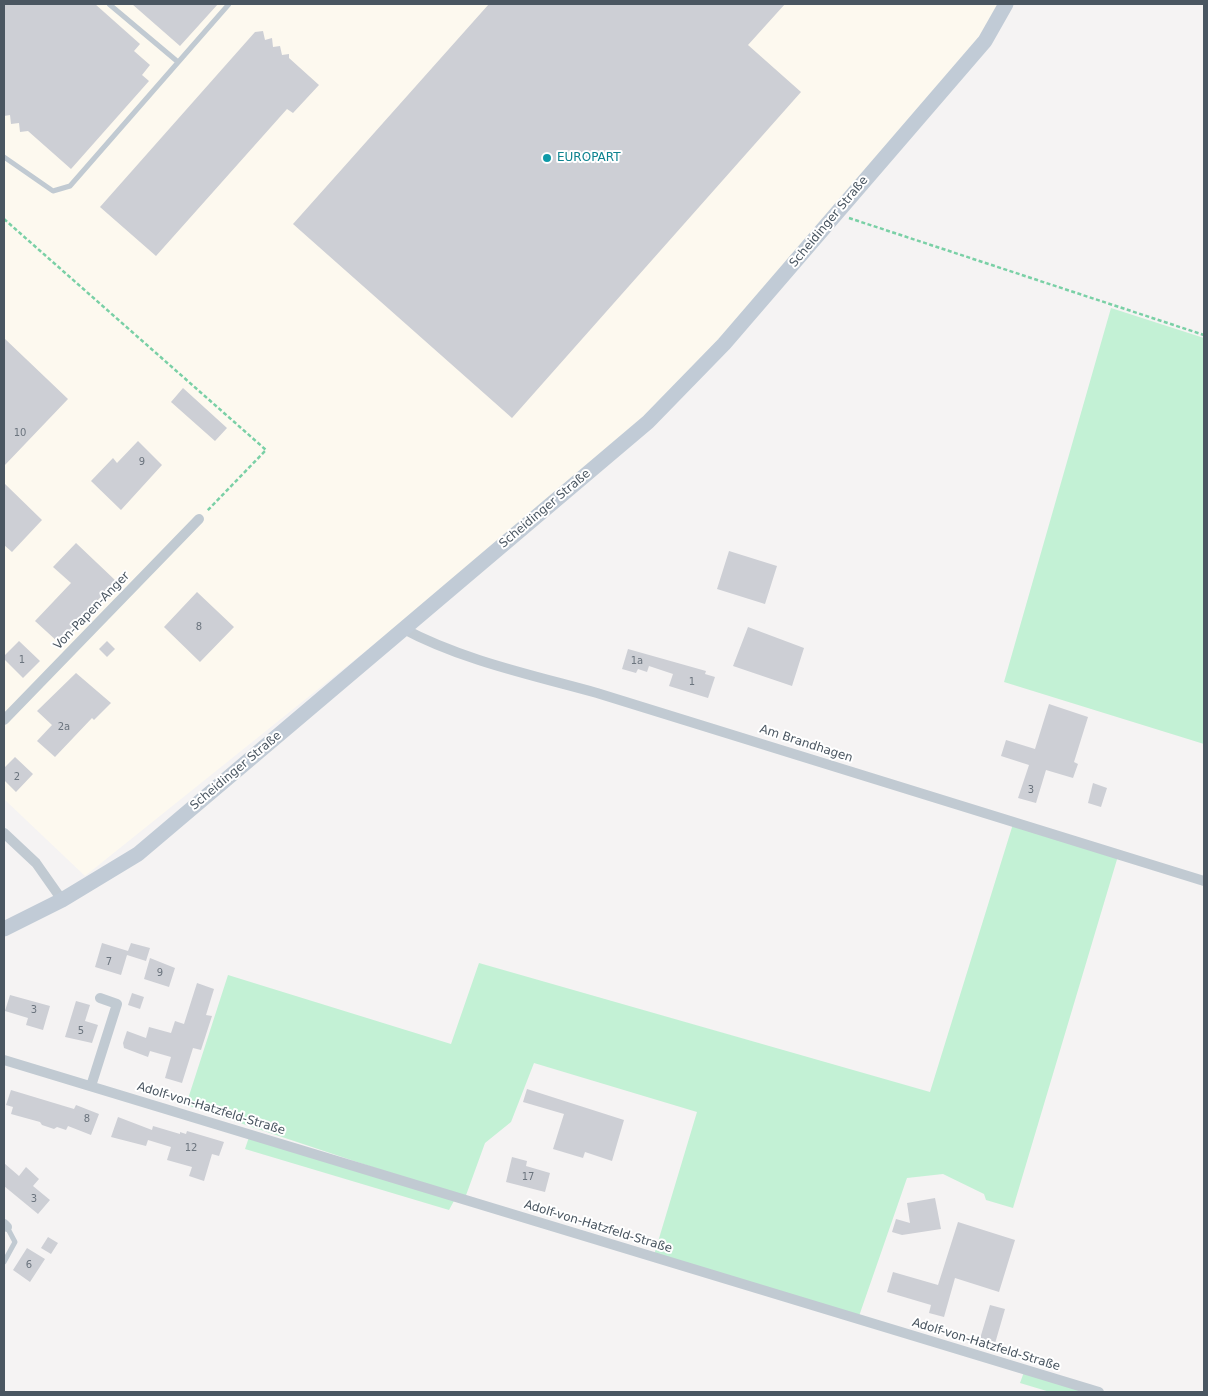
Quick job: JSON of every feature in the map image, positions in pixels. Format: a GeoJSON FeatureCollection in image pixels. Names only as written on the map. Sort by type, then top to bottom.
{"type":"FeatureCollection","features":[{"type":"Feature","properties":{"kind":"main road","name":"Scheidinger Straße"},"geometry":{"type":"LineString","coordinates":[[4,929],[62,900],[138,854],[402,628],[648,422],[724,344],[986,41],[1006,4]]}},
{"type":"Feature","properties":{"kind":"street","name":"Von-Papen-Anger"},"geometry":{"type":"LineString","coordinates":[[4,720],[198,519]]}},
{"type":"Feature","properties":{"kind":"street","name":"Am Brandhagen"},"geometry":{"type":"LineString","coordinates":[[402,628],[423,640],[505,668],[616,698],[1204,881]]}},
{"type":"Feature","properties":{"kind":"street"},"geometry":{"type":"LineString","coordinates":[[4,833],[36,863],[62,900]]}},
{"type":"Feature","properties":{"kind":"street"},"geometry":{"type":"LineString","coordinates":[[91,1086],[117,1004],[100,998]]}},
{"type":"Feature","properties":{"kind":"street","name":"Adolf-von-Hatzfeld-Straße"},"geometry":{"type":"LineString","coordinates":[[4,1060],[1098,1392]]}},
{"type":"Feature","properties":{"kind":"lane"},"geometry":{"type":"LineString","coordinates":[[109,4],[178,62]]}},
{"type":"Feature","properties":{"kind":"lane"},"geometry":{"type":"LineString","coordinates":[[4,157],[53,191],[70,186],[229,4]]}},
{"type":"Feature","properties":{"kind":"lane"},"geometry":{"type":"LineString","coordinates":[[4,1262],[15,1242],[6,1225]]}},
{"type":"Feature","properties":{"kind":"path"},"geometry":{"type":"LineString","coordinates":[[836,214],[1204,336]]}},
{"type":"Feature","properties":{"kind":"path"},"geometry":{"type":"LineString","coordinates":[[4,220],[266,450],[198,519]]}},
{"type":"Feature","properties":{"kind":"shaded area"},"geometry":{"type":"Polygon","coordinates":[[[4,4],[1006,4],[778,279],[589,472],[85,876],[4,799],[4,4]]]}},
{"type":"Feature","properties":{"kind":"green space"},"geometry":{"type":"Polygon","coordinates":[[[1111,308],[1204,338],[1204,744],[1004,682],[1111,308]]]}},
{"type":"Feature","properties":{"kind":"green space"},"geometry":{"type":"Polygon","coordinates":[[[1013,824],[1118,856],[1013,1208],[986,1200],[984,1194],[943,1174],[907,1178],[858,1319],[654,1255],[697,1112],[534,1063],[511,1122],[485,1143],[465,1198],[186,1105],[228,975],[451,1044],[479,963],[930,1092],[1013,824]]]}},
{"type":"Feature","properties":{"kind":"green space"},"geometry":{"type":"Polygon","coordinates":[[[249,1137],[455,1199],[449,1210],[245,1149],[249,1137]]]}},
{"type":"Feature","properties":{"kind":"green space"},"geometry":{"type":"Polygon","coordinates":[[[1024,1372],[1093,1392],[1050,1392],[1020,1383],[1024,1372]]]}},
{"type":"Feature","properties":{"kind":"building"},"geometry":{"type":"Polygon","coordinates":[[[4,4],[95,4],[140,44],[134,51],[150,65],[142,75],[149,81],[71,169],[28,131],[20,132],[19,123],[11,124],[10,115],[4,116],[4,4]]]}},
{"type":"Feature","properties":{"kind":"building"},"geometry":{"type":"Polygon","coordinates":[[[132,4],[218,4],[180,46],[132,4]]]}},
{"type":"Feature","properties":{"kind":"building","name":"EUROPART"},"geometry":{"type":"Polygon","coordinates":[[[489,4],[785,4],[748,45],[801,92],[512,418],[293,224],[489,4]]]}},
{"type":"Feature","properties":{"kind":"building"},"geometry":{"type":"Polygon","coordinates":[[[263,31],[265,40],[272,38],[273,47],[280,46],[282,55],[289,54],[289,58],[319,85],[293,113],[287,109],[156,256],[100,207],[255,32],[263,31]]]}},
{"type":"Feature","properties":{"kind":"building"},"geometry":{"type":"Polygon","coordinates":[[[4,338],[68,399],[4,466],[4,338]]]}},
{"type":"Feature","properties":{"kind":"building"},"geometry":{"type":"Polygon","coordinates":[[[183,388],[227,428],[215,441],[171,402],[183,388]]]}},
{"type":"Feature","properties":{"kind":"building"},"geometry":{"type":"Polygon","coordinates":[[[138,441],[162,465],[121,510],[91,481],[113,458],[117,463],[138,441]]]}},
{"type":"Feature","properties":{"kind":"building"},"geometry":{"type":"Polygon","coordinates":[[[4,483],[42,520],[12,552],[4,545],[4,483]]]}},
{"type":"Feature","properties":{"kind":"building"},"geometry":{"type":"Polygon","coordinates":[[[76,543],[116,581],[58,642],[35,621],[71,583],[53,567],[76,543]]]}},
{"type":"Feature","properties":{"kind":"building"},"geometry":{"type":"Polygon","coordinates":[[[729,551],[777,566],[765,604],[717,589],[729,551]]]}},
{"type":"Feature","properties":{"kind":"building"},"geometry":{"type":"Polygon","coordinates":[[[197,592],[234,627],[200,662],[164,627],[197,592]]]}},
{"type":"Feature","properties":{"kind":"building"},"geometry":{"type":"Polygon","coordinates":[[[748,627],[804,648],[792,686],[733,666],[748,627]]]}},
{"type":"Feature","properties":{"kind":"building"},"geometry":{"type":"Polygon","coordinates":[[[19,641],[40,661],[23,678],[4,659],[4,656],[19,641]]]}},
{"type":"Feature","properties":{"kind":"building"},"geometry":{"type":"Polygon","coordinates":[[[107,641],[115,649],[107,657],[99,649],[107,641]]]}},
{"type":"Feature","properties":{"kind":"building"},"geometry":{"type":"Polygon","coordinates":[[[628,649],[706,671],[705,674],[715,677],[708,698],[669,686],[673,674],[649,666],[647,672],[638,669],[636,673],[622,669],[628,649]]]}},
{"type":"Feature","properties":{"kind":"building"},"geometry":{"type":"Polygon","coordinates":[[[76,673],[111,703],[94,720],[92,718],[55,757],[37,741],[52,725],[37,711],[76,673]]]}},
{"type":"Feature","properties":{"kind":"building"},"geometry":{"type":"Polygon","coordinates":[[[1049,704],[1088,717],[1074,762],[1078,764],[1073,778],[1046,770],[1036,803],[1018,798],[1029,765],[1001,756],[1006,740],[1035,749],[1049,704]]]}},
{"type":"Feature","properties":{"kind":"building"},"geometry":{"type":"Polygon","coordinates":[[[15,757],[33,774],[16,792],[4,780],[4,768],[15,757]]]}},
{"type":"Feature","properties":{"kind":"building"},"geometry":{"type":"Polygon","coordinates":[[[1093,783],[1107,788],[1101,807],[1088,803],[1093,783]]]}},
{"type":"Feature","properties":{"kind":"building"},"geometry":{"type":"Polygon","coordinates":[[[102,943],[128,951],[131,943],[150,948],[146,961],[127,955],[121,975],[95,967],[102,943]]]}},
{"type":"Feature","properties":{"kind":"building"},"geometry":{"type":"Polygon","coordinates":[[[150,958],[175,968],[169,987],[144,979],[150,958]]]}},
{"type":"Feature","properties":{"kind":"building"},"geometry":{"type":"Polygon","coordinates":[[[197,983],[214,989],[206,1015],[212,1016],[201,1050],[193,1048],[182,1083],[165,1078],[171,1057],[150,1051],[148,1057],[124,1048],[123,1043],[127,1031],[146,1038],[149,1027],[171,1033],[175,1021],[184,1024],[197,983]]]}},
{"type":"Feature","properties":{"kind":"building"},"geometry":{"type":"Polygon","coordinates":[[[132,993],[144,997],[140,1009],[128,1005],[132,993]]]}},
{"type":"Feature","properties":{"kind":"building"},"geometry":{"type":"Polygon","coordinates":[[[10,995],[50,1006],[43,1030],[26,1025],[28,1018],[5,1011],[10,995]]]}},
{"type":"Feature","properties":{"kind":"building"},"geometry":{"type":"Polygon","coordinates":[[[76,1001],[90,1005],[85,1021],[98,1025],[92,1043],[65,1037],[76,1001]]]}},
{"type":"Feature","properties":{"kind":"building"},"geometry":{"type":"Polygon","coordinates":[[[527,1089],[624,1120],[612,1161],[585,1152],[583,1158],[553,1149],[564,1114],[523,1102],[527,1089]]]}},
{"type":"Feature","properties":{"kind":"building"},"geometry":{"type":"Polygon","coordinates":[[[11,1090],[74,1109],[76,1105],[99,1114],[91,1135],[68,1126],[66,1130],[57,1127],[54,1129],[42,1125],[40,1122],[11,1114],[13,1107],[6,1105],[11,1090]]]}},
{"type":"Feature","properties":{"kind":"building"},"geometry":{"type":"Polygon","coordinates":[[[118,1117],[152,1130],[153,1126],[180,1134],[180,1132],[186,1134],[187,1131],[224,1142],[219,1156],[212,1154],[204,1181],[189,1176],[192,1167],[167,1160],[171,1147],[148,1140],[146,1146],[111,1137],[118,1117]]]}},
{"type":"Feature","properties":{"kind":"building"},"geometry":{"type":"Polygon","coordinates":[[[512,1157],[527,1161],[526,1166],[550,1173],[545,1192],[506,1182],[512,1157]]]}},
{"type":"Feature","properties":{"kind":"building"},"geometry":{"type":"Polygon","coordinates":[[[4,1163],[19,1176],[26,1167],[39,1179],[33,1186],[50,1200],[38,1214],[4,1186],[4,1163]]]}},
{"type":"Feature","properties":{"kind":"building"},"geometry":{"type":"Polygon","coordinates":[[[935,1198],[941,1229],[902,1235],[892,1232],[896,1219],[910,1223],[907,1203],[935,1198]]]}},
{"type":"Feature","properties":{"kind":"building"},"geometry":{"type":"Polygon","coordinates":[[[958,1222],[1015,1240],[999,1292],[955,1278],[944,1317],[929,1313],[931,1305],[887,1292],[893,1272],[938,1285],[958,1222]]]}},
{"type":"Feature","properties":{"kind":"building"},"geometry":{"type":"Polygon","coordinates":[[[48,1237],[58,1243],[51,1254],[41,1248],[48,1237]]]}},
{"type":"Feature","properties":{"kind":"building"},"geometry":{"type":"Polygon","coordinates":[[[27,1248],[45,1259],[30,1282],[13,1270],[27,1248]]]}},
{"type":"Feature","properties":{"kind":"building"},"geometry":{"type":"Polygon","coordinates":[[[990,1305],[1005,1309],[994,1347],[979,1342],[990,1305]]]}},
{"type":"Feature","properties":{"kind":"place","name":"EUROPART"},"geometry":{"type":"Point","coordinates":[547,158]}}]}
